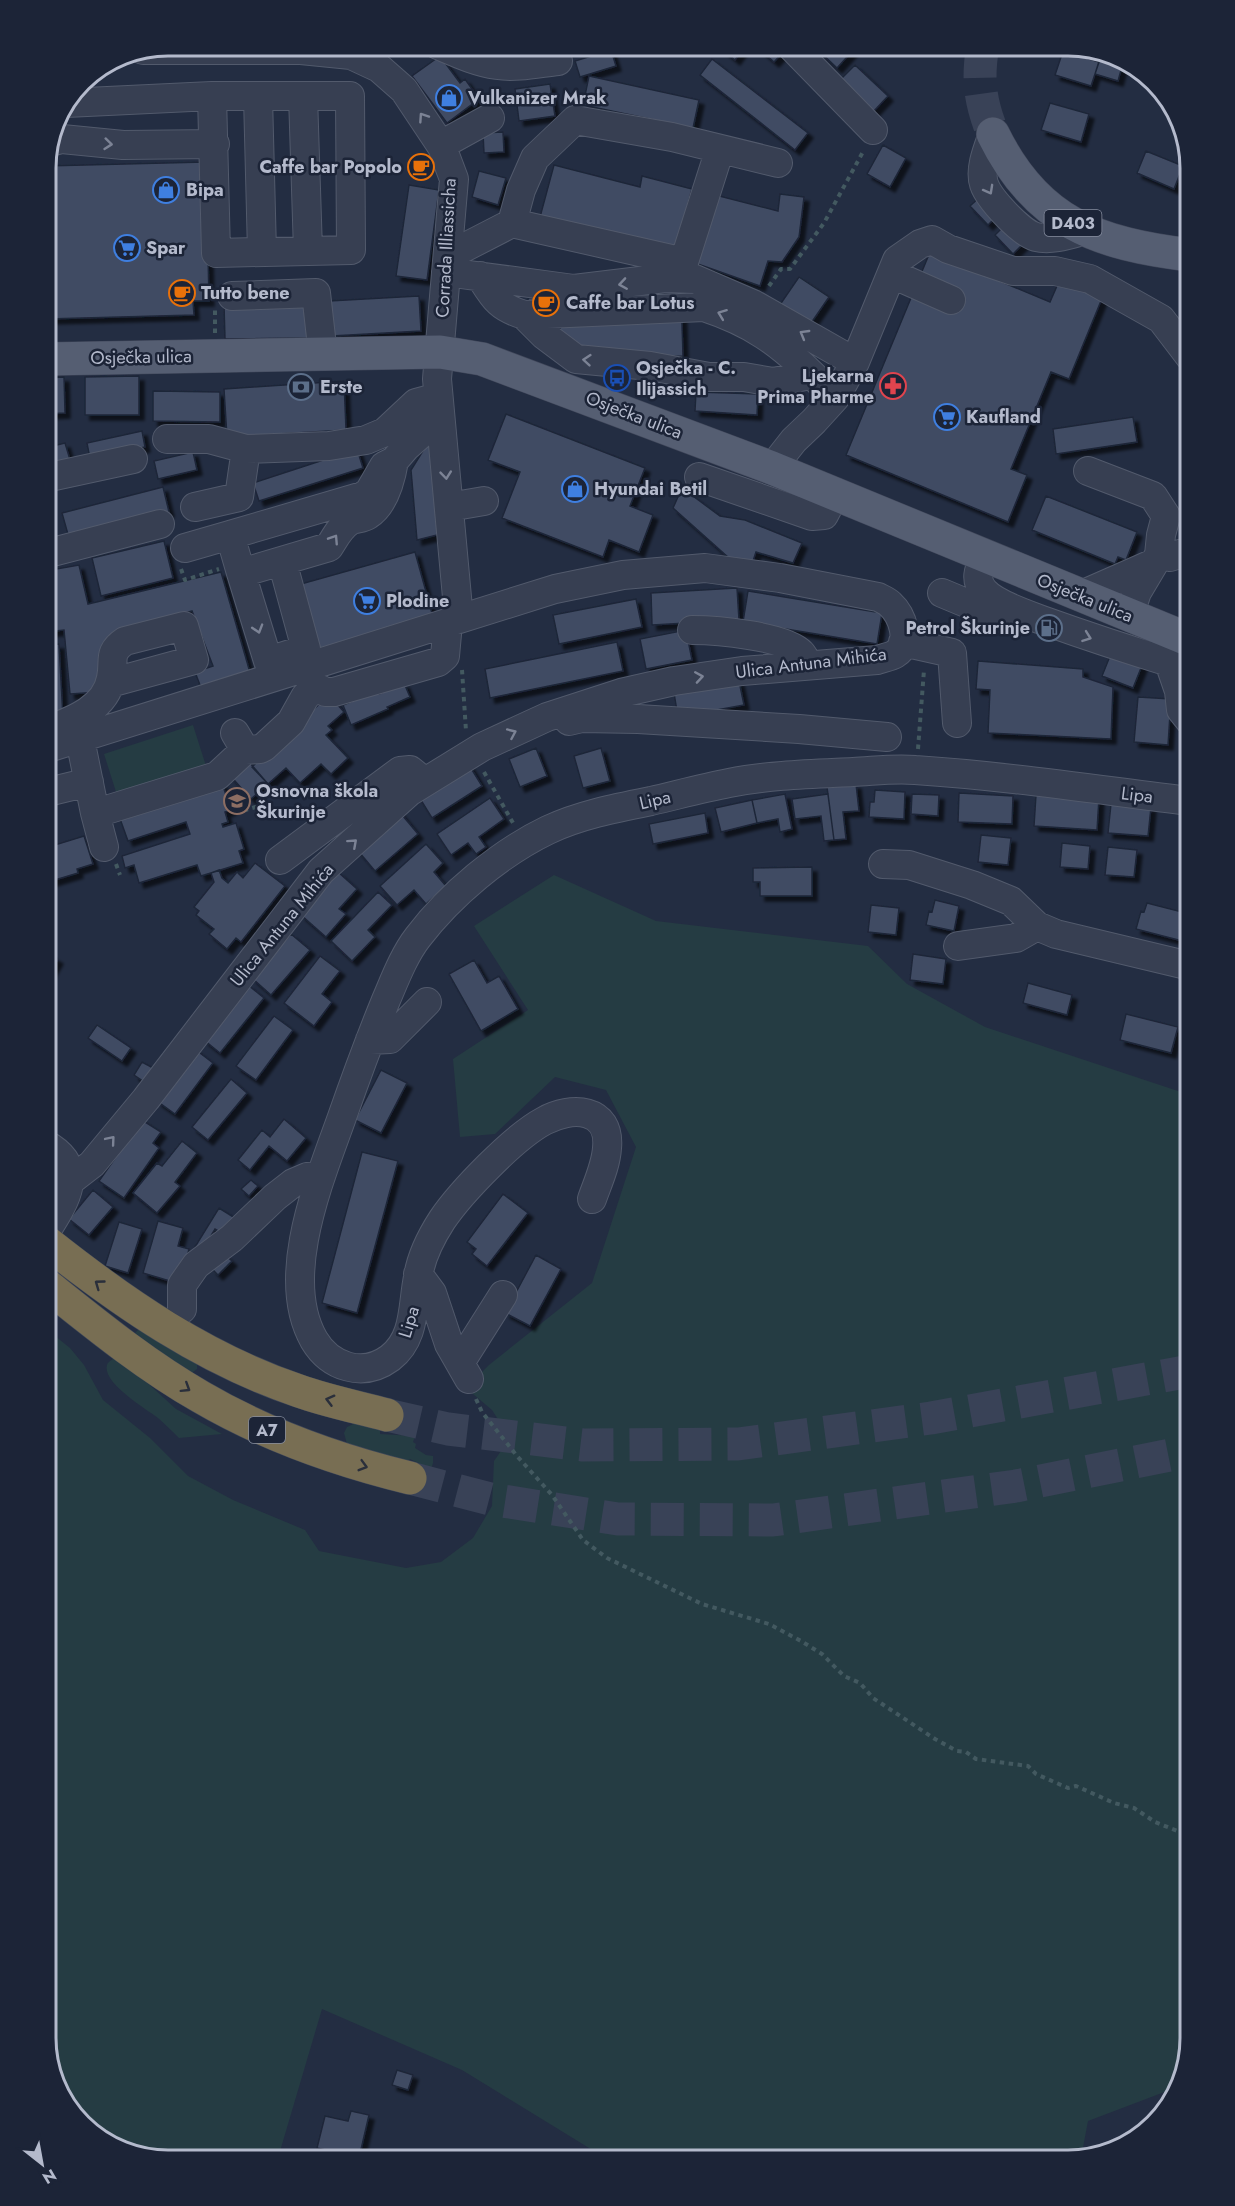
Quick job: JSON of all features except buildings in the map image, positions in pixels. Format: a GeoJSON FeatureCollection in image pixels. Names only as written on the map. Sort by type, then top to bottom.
{"type":"FeatureCollection","features":[{"type":"Feature","properties":{"kind":"highway"},"geometry":{"type":"LineString","coordinates":[[56,1250],[147,1317],[178,1336],[254,1374],[300,1392],[387,1415]]}},
{"type":"Feature","properties":{"kind":"highway","name":"A7"},"geometry":{"type":"LineString","coordinates":[[56,1292],[137,1355],[202,1398],[282,1438],[363,1467],[410,1478]]}},
{"type":"Feature","properties":{"kind":"main road","name":"D403"},"geometry":{"type":"LineString","coordinates":[[993,134],[1004,156],[1028,189],[1044,205],[1086,230],[1131,246],[1180,253]]}},
{"type":"Feature","properties":{"kind":"main road","name":"Osječka ulica"},"geometry":{"type":"LineString","coordinates":[[56,359],[440,352],[482,359],[772,468],[1128,616],[1180,646]]}},
{"type":"Feature","properties":{"kind":"street","name":"Corrada Illiassicha"},"geometry":{"type":"LineString","coordinates":[[103,811],[218,776],[240,741],[260,749],[264,747],[291,722],[311,691],[320,689],[325,692],[334,692],[438,662],[445,656],[454,621],[449,507],[437,379],[454,179],[441,145],[404,90],[364,56]]}},
{"type":"Feature","properties":{"kind":"street"},"geometry":{"type":"LineString","coordinates":[[466,56],[498,65],[515,66],[558,61]]}},
{"type":"Feature","properties":{"kind":"street"},"geometry":{"type":"LineString","coordinates":[[801,56],[873,129]]}},
{"type":"Feature","properties":{"kind":"street"},"geometry":{"type":"LineString","coordinates":[[77,102],[212,96],[350,96],[351,250],[216,252],[212,96]]}},
{"type":"Feature","properties":{"kind":"street"},"geometry":{"type":"LineString","coordinates":[[303,96],[308,251]]}},
{"type":"Feature","properties":{"kind":"street"},"geometry":{"type":"LineString","coordinates":[[258,97],[262,252]]}},
{"type":"Feature","properties":{"kind":"street"},"geometry":{"type":"LineString","coordinates":[[441,145],[490,118]]}},
{"type":"Feature","properties":{"kind":"street"},"geometry":{"type":"LineString","coordinates":[[447,264],[512,223],[521,190],[535,158],[575,120],[672,137],[778,163]]}},
{"type":"Feature","properties":{"kind":"street"},"geometry":{"type":"LineString","coordinates":[[59,140],[123,145],[215,144]]}},
{"type":"Feature","properties":{"kind":"street"},"geometry":{"type":"LineString","coordinates":[[512,223],[684,262],[720,149]]}},
{"type":"Feature","properties":{"kind":"street"},"geometry":{"type":"LineString","coordinates":[[772,468],[794,440],[835,398],[855,362],[897,260],[920,244],[932,240],[948,249],[1013,271],[1055,271],[1090,279],[1161,319],[1180,344]]}},
{"type":"Feature","properties":{"kind":"street"},"geometry":{"type":"LineString","coordinates":[[447,264],[483,281],[574,289],[665,278],[695,279],[756,306],[855,362]]}},
{"type":"Feature","properties":{"kind":"street"},"geometry":{"type":"LineString","coordinates":[[892,274],[951,300]]}},
{"type":"Feature","properties":{"kind":"street"},"geometry":{"type":"LineString","coordinates":[[483,281],[506,310],[524,315],[704,307],[729,316],[765,335],[835,398]]}},
{"type":"Feature","properties":{"kind":"street"},"geometry":{"type":"LineString","coordinates":[[232,297],[316,293],[322,355]]}},
{"type":"Feature","properties":{"kind":"street"},"geometry":{"type":"LineString","coordinates":[[524,315],[544,335],[576,359],[650,366],[709,377],[744,377],[773,382],[811,375]]}},
{"type":"Feature","properties":{"kind":"street"},"geometry":{"type":"LineString","coordinates":[[167,439],[209,440],[246,449],[330,446],[366,440],[385,432],[416,403],[439,407],[394,461],[384,466],[369,492],[363,496],[185,548]]}},
{"type":"Feature","properties":{"kind":"street"},"geometry":{"type":"LineString","coordinates":[[195,507],[239,497],[246,449]]}},
{"type":"Feature","properties":{"kind":"street"},"geometry":{"type":"LineString","coordinates":[[56,476],[133,459]]}},
{"type":"Feature","properties":{"kind":"street"},"geometry":{"type":"LineString","coordinates":[[239,568],[282,561],[329,547],[339,531],[350,521],[370,514],[378,504],[392,478],[394,461]]}},
{"type":"Feature","properties":{"kind":"street"},"geometry":{"type":"LineString","coordinates":[[1088,471],[1154,496],[1178,513],[1161,535],[1157,559],[1137,592],[1128,616]]}},
{"type":"Feature","properties":{"kind":"street"},"geometry":{"type":"LineString","coordinates":[[699,477],[812,516],[824,515],[835,494]]}},
{"type":"Feature","properties":{"kind":"street"},"geometry":{"type":"LineString","coordinates":[[449,507],[484,501]]}},
{"type":"Feature","properties":{"kind":"street"},"geometry":{"type":"LineString","coordinates":[[56,551],[160,524]]}},
{"type":"Feature","properties":{"kind":"street"},"geometry":{"type":"LineString","coordinates":[[230,535],[268,661],[306,649],[282,561]]}},
{"type":"Feature","properties":{"kind":"street"},"geometry":{"type":"LineString","coordinates":[[1079,596],[1157,559],[1180,554]]}},
{"type":"Feature","properties":{"kind":"street"},"geometry":{"type":"LineString","coordinates":[[984,557],[978,572],[978,581],[984,592],[1012,609],[1102,642],[1180,646],[1180,700]]}},
{"type":"Feature","properties":{"kind":"street","name":"Ulica Antuna Mihića"},"geometry":{"type":"LineString","coordinates":[[56,747],[565,587],[623,575],[705,568],[780,578],[878,597],[889,603],[897,612],[906,632],[895,654],[877,660],[742,670],[674,681],[621,693],[547,717],[482,747],[425,782],[410,792],[321,871],[146,1100],[92,1164],[70,1181]]}},
{"type":"Feature","properties":{"kind":"street"},"geometry":{"type":"LineString","coordinates":[[942,592],[1002,618],[1012,609]]}},
{"type":"Feature","properties":{"kind":"street"},"geometry":{"type":"LineString","coordinates":[[692,630],[741,634],[786,644],[800,652],[808,665]]}},
{"type":"Feature","properties":{"kind":"street"},"geometry":{"type":"LineString","coordinates":[[903,642],[952,653],[957,723]]}},
{"type":"Feature","properties":{"kind":"street"},"geometry":{"type":"LineString","coordinates":[[56,727],[79,718],[101,698],[110,683]]}},
{"type":"Feature","properties":{"kind":"street"},"geometry":{"type":"LineString","coordinates":[[547,717],[551,724],[582,718],[638,719],[887,737]]}},
{"type":"Feature","properties":{"kind":"street"},"geometry":{"type":"LineString","coordinates":[[80,739],[89,782],[110,856]]}},
{"type":"Feature","properties":{"kind":"street","name":"Lipa"},"geometry":{"type":"LineString","coordinates":[[592,1199],[602,1171],[607,1139],[606,1132],[598,1118],[588,1112],[574,1112],[556,1115],[540,1122],[498,1157],[444,1217],[429,1244],[418,1274],[415,1308],[408,1335],[387,1361],[369,1368],[357,1369],[340,1366],[324,1355],[313,1339],[306,1322],[301,1281],[303,1245],[321,1176],[370,1040],[414,942],[466,884],[521,845],[577,819],[732,782],[817,773],[911,769],[1180,800]]}},
{"type":"Feature","properties":{"kind":"street"},"geometry":{"type":"LineString","coordinates":[[280,860],[400,771],[410,770],[425,782]]}},
{"type":"Feature","properties":{"kind":"street"},"geometry":{"type":"LineString","coordinates":[[56,790],[89,782]]}},
{"type":"Feature","properties":{"kind":"street"},"geometry":{"type":"LineString","coordinates":[[884,864],[909,865],[972,885],[1011,901],[1037,926],[1056,934],[1180,964]]}},
{"type":"Feature","properties":{"kind":"street"},"geometry":{"type":"LineString","coordinates":[[958,946],[1017,938],[1037,926]]}},
{"type":"Feature","properties":{"kind":"street"},"geometry":{"type":"LineString","coordinates":[[370,1040],[390,1039],[427,1002]]}},
{"type":"Feature","properties":{"kind":"street"},"geometry":{"type":"LineString","coordinates":[[56,1151],[63,1156],[69,1170],[70,1181],[56,1216]]}},
{"type":"Feature","properties":{"kind":"street"},"geometry":{"type":"LineString","coordinates":[[182,1309],[182,1285],[196,1265],[232,1238],[275,1197],[294,1183],[307,1177],[321,1176]]}},
{"type":"Feature","properties":{"kind":"street"},"geometry":{"type":"LineString","coordinates":[[418,1274],[432,1293],[449,1344],[464,1371]]}},
{"type":"Feature","properties":{"kind":"street"},"geometry":{"type":"LineString","coordinates":[[464,1371],[503,1295]]}},
{"type":"Feature","properties":{"kind":"path"},"geometry":{"type":"LineString","coordinates":[[756,306],[780,269],[793,267],[824,223],[837,197],[853,174],[873,129]]}},
{"type":"Feature","properties":{"kind":"path"},"geometry":{"type":"LineString","coordinates":[[186,580],[239,568]]}},
{"type":"Feature","properties":{"kind":"path"},"geometry":{"type":"LineString","coordinates":[[461,659],[466,741]]}},
{"type":"Feature","properties":{"kind":"path"},"geometry":{"type":"LineString","coordinates":[[919,744],[924,665]]}},
{"type":"Feature","properties":{"kind":"path"},"geometry":{"type":"LineString","coordinates":[[483,771],[516,829]]}},
{"type":"Feature","properties":{"kind":"path"},"geometry":{"type":"LineString","coordinates":[[248,809],[259,806],[265,801]]}},
{"type":"Feature","properties":{"kind":"path"},"geometry":{"type":"LineString","coordinates":[[110,856],[120,874]]}},
{"type":"Feature","properties":{"kind":"path"},"geometry":{"type":"LineString","coordinates":[[464,1371],[482,1412],[516,1456],[552,1495],[583,1540],[607,1558],[702,1604],[769,1624],[801,1641],[822,1654],[844,1676],[860,1683],[873,1698],[957,1751],[966,1752],[976,1759],[1028,1766],[1036,1774],[1068,1788],[1076,1786],[1114,1803],[1134,1808],[1155,1822],[1180,1832]]}},
{"type":"Feature","properties":{"kind":"shaded area"},"geometry":{"type":"Polygon","coordinates":[[[193,725],[206,766],[117,795],[104,754],[193,725]]]}},
{"type":"Feature","properties":{"kind":"shaded area"},"geometry":{"type":"Polygon","coordinates":[[[554,875],[656,921],[868,946],[907,984],[985,1027],[1180,1092],[1179,2053],[1176,2067],[1165,2092],[1088,2121],[1083,2150],[592,2150],[462,2070],[322,2009],[280,2150],[161,2150],[132,2145],[105,2132],[94,2123],[74,2101],[67,2088],[56,2053],[56,1337],[70,1348],[84,1365],[103,1400],[150,1438],[188,1476],[233,1500],[305,1530],[319,1551],[406,1568],[441,1562],[473,1538],[492,1506],[494,1461],[510,1438],[492,1410],[466,1388],[489,1365],[592,1283],[636,1147],[606,1090],[555,1077],[495,1134],[460,1137],[453,1059],[528,1010],[474,926],[554,875]]]}},
{"type":"Feature","properties":{"kind":"shaded area"},"geometry":{"type":"Polygon","coordinates":[[[140,1328],[197,1363],[197,1369],[188,1372],[135,1333],[140,1328]]]}},
{"type":"Feature","properties":{"kind":"shaded area"},"geometry":{"type":"Polygon","coordinates":[[[118,1356],[176,1409],[222,1434],[179,1438],[111,1379],[107,1372],[107,1365],[118,1356]]]}},
{"type":"Feature","properties":{"kind":"shaded area"},"geometry":{"type":"Polygon","coordinates":[[[360,1421],[380,1424],[380,1434],[415,1436],[413,1442],[416,1444],[415,1448],[426,1455],[433,1456],[431,1469],[410,1459],[406,1463],[347,1444],[344,1433],[347,1427],[360,1421]]]}},
{"type":"Feature","properties":{"kind":"tunnel"},"geometry":{"type":"LineString","coordinates":[[982,56],[981,90],[993,134]]}},
{"type":"Feature","properties":{"kind":"tunnel"},"geometry":{"type":"LineString","coordinates":[[387,1415],[448,1429],[583,1445],[738,1444],[931,1418],[1180,1373]]}},
{"type":"Feature","properties":{"kind":"tunnel"},"geometry":{"type":"LineString","coordinates":[[410,1478],[490,1499],[618,1519],[773,1520],[1016,1486],[1180,1453]]}},
{"type":"Feature","properties":{"kind":"place","name":"Vulkanizer Mrak"},"geometry":{"type":"Point","coordinates":[449,98]}},
{"type":"Feature","properties":{"kind":"place","name":"Caffe bar Popolo"},"geometry":{"type":"Point","coordinates":[421,167]}},
{"type":"Feature","properties":{"kind":"place","name":"Bipa"},"geometry":{"type":"Point","coordinates":[166,190]}},
{"type":"Feature","properties":{"kind":"place","name":"Spar"},"geometry":{"type":"Point","coordinates":[127,248]}},
{"type":"Feature","properties":{"kind":"place","name":"Tutto bene"},"geometry":{"type":"Point","coordinates":[182,293]}},
{"type":"Feature","properties":{"kind":"place","name":"Caffe bar Lotus"},"geometry":{"type":"Point","coordinates":[546,303]}},
{"type":"Feature","properties":{"kind":"place","name":"Osječka - C. Ilijassich"},"geometry":{"type":"Point","coordinates":[617,378]}},
{"type":"Feature","properties":{"kind":"place","name":"Ljekarna Prima Pharme"},"geometry":{"type":"Point","coordinates":[893,386]}},
{"type":"Feature","properties":{"kind":"place","name":"Erste"},"geometry":{"type":"Point","coordinates":[301,387]}},
{"type":"Feature","properties":{"kind":"place","name":"Kaufland"},"geometry":{"type":"Point","coordinates":[947,417]}},
{"type":"Feature","properties":{"kind":"place","name":"Hyundai Betil"},"geometry":{"type":"Point","coordinates":[575,489]}},
{"type":"Feature","properties":{"kind":"place","name":"Plodine"},"geometry":{"type":"Point","coordinates":[367,601]}},
{"type":"Feature","properties":{"kind":"place","name":"Petrol Škurinje"},"geometry":{"type":"Point","coordinates":[1049,628]}},
{"type":"Feature","properties":{"kind":"place","name":"Osnovna škola Škurinje"},"geometry":{"type":"Point","coordinates":[237,801]}}]}
